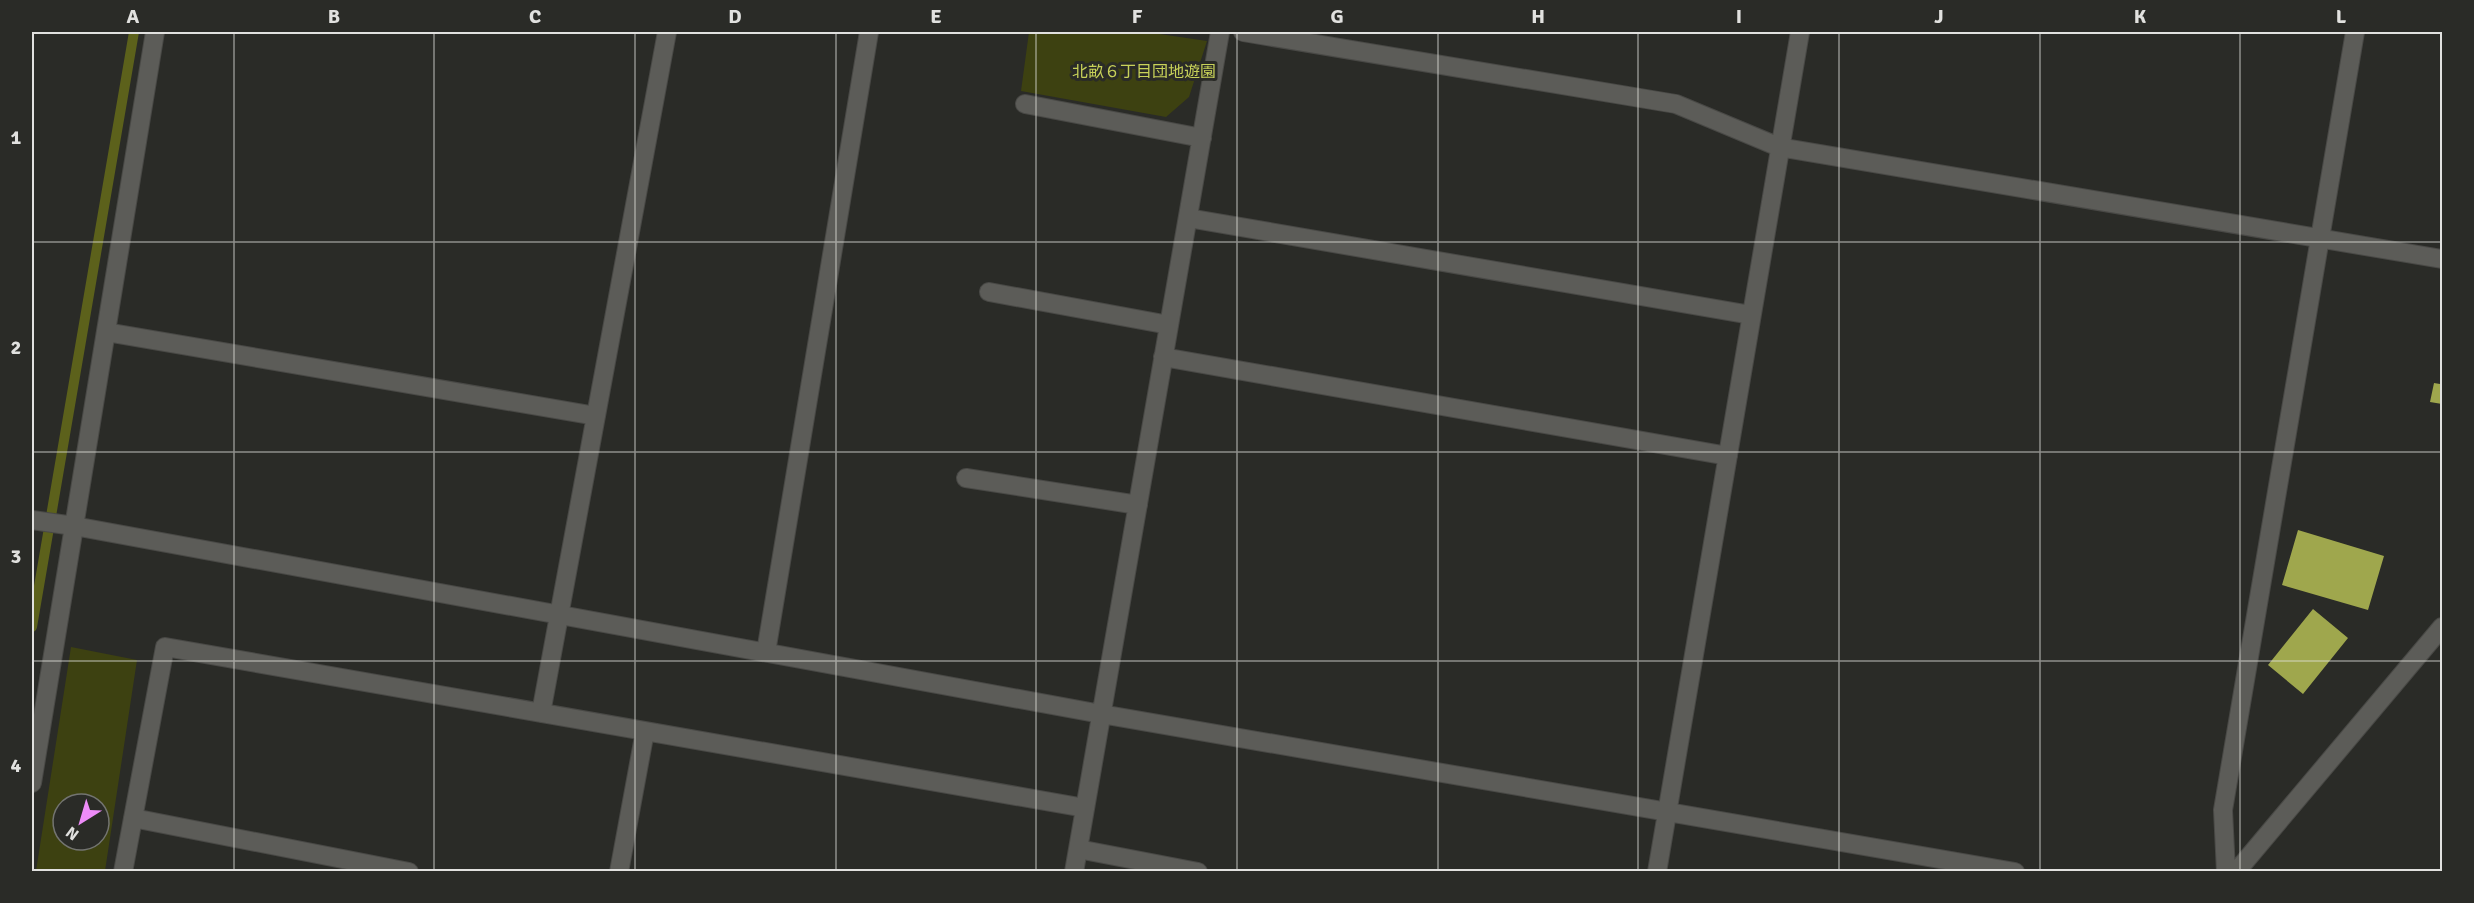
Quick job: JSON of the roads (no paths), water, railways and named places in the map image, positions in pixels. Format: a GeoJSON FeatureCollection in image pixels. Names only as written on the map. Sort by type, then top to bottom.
{"type":"FeatureCollection","features":[{"type":"Feature","properties":{"kind":"street"},"geometry":{"type":"LineString","coordinates":[[32,783],[70,525],[106,333],[155,32]]}},
{"type":"Feature","properties":{"kind":"street"},"geometry":{"type":"LineString","coordinates":[[541,713],[667,32]]}},
{"type":"Feature","properties":{"kind":"street"},"geometry":{"type":"LineString","coordinates":[[766,651],[869,32]]}},
{"type":"Feature","properties":{"kind":"street"},"geometry":{"type":"LineString","coordinates":[[1074,872],[1220,32]]}},
{"type":"Feature","properties":{"kind":"street"},"geometry":{"type":"LineString","coordinates":[[1243,32],[1676,104],[1779,147],[2442,260]]}},
{"type":"Feature","properties":{"kind":"street"},"geometry":{"type":"LineString","coordinates":[[1658,872],[1800,32]]}},
{"type":"Feature","properties":{"kind":"street"},"geometry":{"type":"LineString","coordinates":[[2226,872],[2223,810],[2355,32]]}},
{"type":"Feature","properties":{"kind":"street"},"geometry":{"type":"LineString","coordinates":[[1026,104],[1202,138]]}},
{"type":"Feature","properties":{"kind":"street"},"geometry":{"type":"LineString","coordinates":[[1188,218],[1751,315]]}},
{"type":"Feature","properties":{"kind":"street"},"geometry":{"type":"LineString","coordinates":[[989,292],[1169,325]]}},
{"type":"Feature","properties":{"kind":"street"},"geometry":{"type":"LineString","coordinates":[[106,333],[596,416]]}},
{"type":"Feature","properties":{"kind":"street"},"geometry":{"type":"LineString","coordinates":[[1163,357],[1728,456]]}},
{"type":"Feature","properties":{"kind":"street"},"geometry":{"type":"LineString","coordinates":[[966,478],[1138,505]]}},
{"type":"Feature","properties":{"kind":"street"},"geometry":{"type":"LineString","coordinates":[[34,520],[766,651],[1101,714],[2015,872]]}},
{"type":"Feature","properties":{"kind":"street"},"geometry":{"type":"LineString","coordinates":[[2236,872],[2442,627]]}},
{"type":"Feature","properties":{"kind":"street"},"geometry":{"type":"LineString","coordinates":[[123,872],[165,647],[1085,808]]}},
{"type":"Feature","properties":{"kind":"street"},"geometry":{"type":"LineString","coordinates":[[619,872],[645,731]]}},
{"type":"Feature","properties":{"kind":"street"},"geometry":{"type":"LineString","coordinates":[[133,818],[409,872]]}},
{"type":"Feature","properties":{"kind":"street"},"geometry":{"type":"LineString","coordinates":[[1078,849],[1198,872]]}},
{"type":"Feature","properties":{"kind":"waterway"},"geometry":{"type":"LineString","coordinates":[[32,627],[134,32]]}},
{"type":"Feature","properties":{"kind":"park label","name":"北畝６丁目団地遊園"},"geometry":{"type":"Point","coordinates":[1144,72]}}]}
